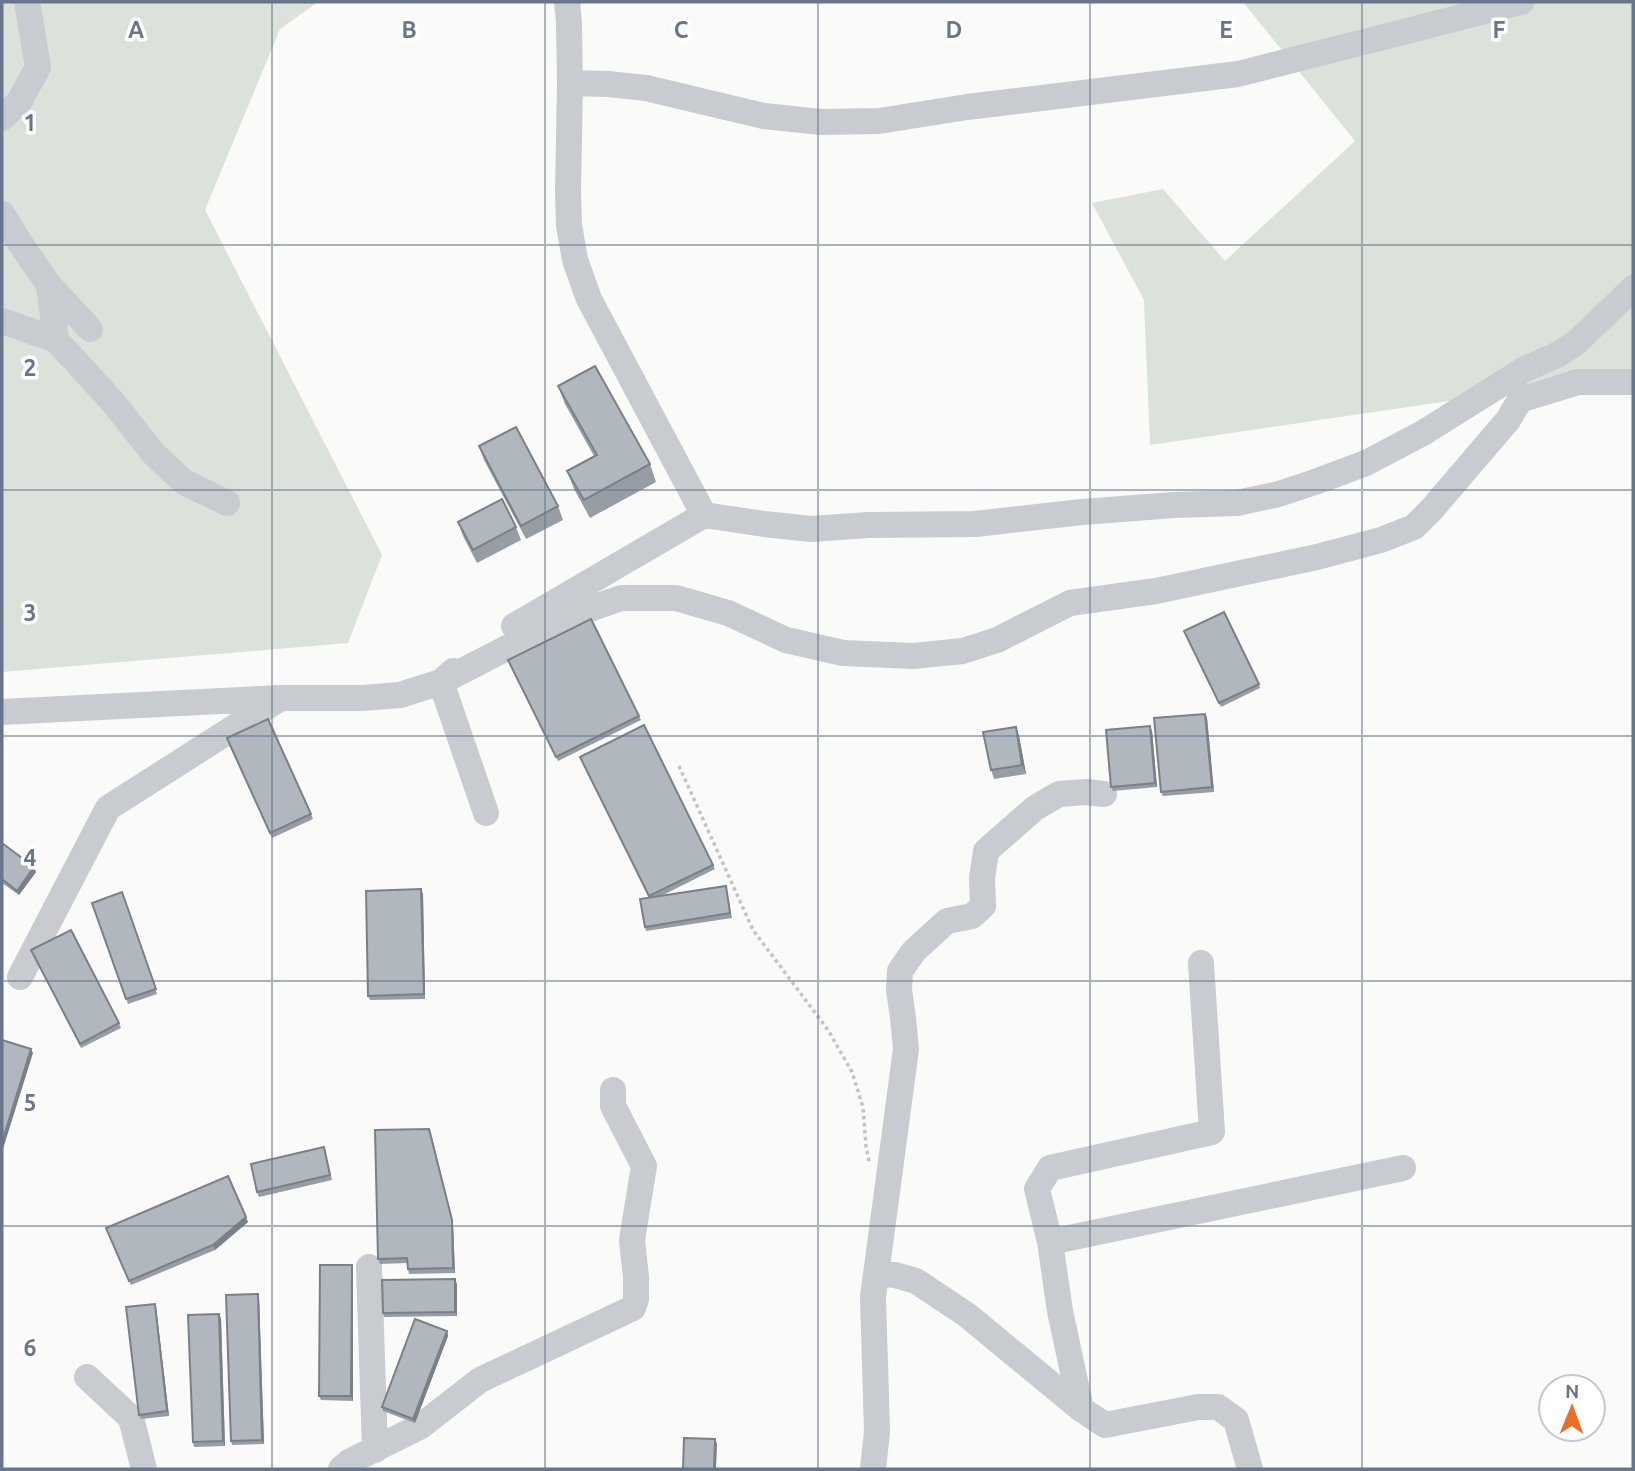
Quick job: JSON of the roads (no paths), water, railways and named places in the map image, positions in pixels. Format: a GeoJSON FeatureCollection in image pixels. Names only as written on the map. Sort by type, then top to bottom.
{"type":"FeatureCollection","features":[{"type":"Feature","properties":{"kind":"street"},"geometry":{"type":"LineString","coordinates":[[2,118],[19,102],[37,67],[27,2]]}},
{"type":"Feature","properties":{"kind":"street"},"geometry":{"type":"LineString","coordinates":[[567,2],[570,83],[569,225],[575,260],[589,299],[704,515]]}},
{"type":"Feature","properties":{"kind":"street"},"geometry":{"type":"LineString","coordinates":[[570,83],[646,88],[776,117],[821,122],[879,121],[980,105],[1238,74],[1521,2]]}},
{"type":"Feature","properties":{"kind":"street"},"geometry":{"type":"LineString","coordinates":[[2,214],[49,285],[90,329]]}},
{"type":"Feature","properties":{"kind":"street"},"geometry":{"type":"LineString","coordinates":[[49,285],[56,340]]}},
{"type":"Feature","properties":{"kind":"street"},"geometry":{"type":"LineString","coordinates":[[441,682],[477,648],[704,515],[811,529],[869,525],[975,524],[1083,512],[1237,503],[1279,494],[1366,463],[1423,433],[1525,369],[1559,354],[1630,303]]}},
{"type":"Feature","properties":{"kind":"street"},"geometry":{"type":"LineString","coordinates":[[2,321],[56,340],[112,401],[153,454],[184,482],[227,503]]}},
{"type":"Feature","properties":{"kind":"street"},"geometry":{"type":"LineString","coordinates":[[2,712],[400,695],[441,682],[566,617],[621,598],[676,598],[728,613],[786,640],[843,653],[913,656],[963,651],[997,640],[1070,603],[1156,592],[1317,557],[1381,540],[1414,527],[1508,420],[1520,400],[1578,382],[1633,382]]}},
{"type":"Feature","properties":{"kind":"street"},"geometry":{"type":"LineString","coordinates":[[441,682],[486,813]]}},
{"type":"Feature","properties":{"kind":"street"},"geometry":{"type":"LineString","coordinates":[[20,977],[108,808],[281,698]]}},
{"type":"Feature","properties":{"kind":"street"},"geometry":{"type":"LineString","coordinates":[[873,1469],[877,1432],[873,1297],[906,1049],[899,990],[900,971],[914,951],[947,921],[972,916],[983,906],[982,878],[986,851],[1035,808],[1059,794],[1104,794]]}},
{"type":"Feature","properties":{"kind":"street"},"geometry":{"type":"LineString","coordinates":[[1081,1409],[1059,1311],[1050,1242],[1037,1189],[1050,1168],[1212,1132],[1201,963]]}},
{"type":"Feature","properties":{"kind":"street"},"geometry":{"type":"LineString","coordinates":[[341,1469],[349,1462],[421,1426],[480,1380],[633,1308],[636,1299],[636,1277],[632,1240],[644,1166],[613,1105],[613,1090]]}},
{"type":"Feature","properties":{"kind":"street"},"geometry":{"type":"LineString","coordinates":[[1050,1242],[1403,1168]]}},
{"type":"Feature","properties":{"kind":"street"},"geometry":{"type":"LineString","coordinates":[[369,1267],[374,1450]]}},
{"type":"Feature","properties":{"kind":"street"},"geometry":{"type":"LineString","coordinates":[[877,1273],[916,1281],[967,1315],[1081,1409],[1105,1425],[1198,1407],[1218,1407],[1236,1420],[1250,1469]]}},
{"type":"Feature","properties":{"kind":"street"},"geometry":{"type":"LineString","coordinates":[[87,1377],[131,1418],[144,1469]]}}]}
